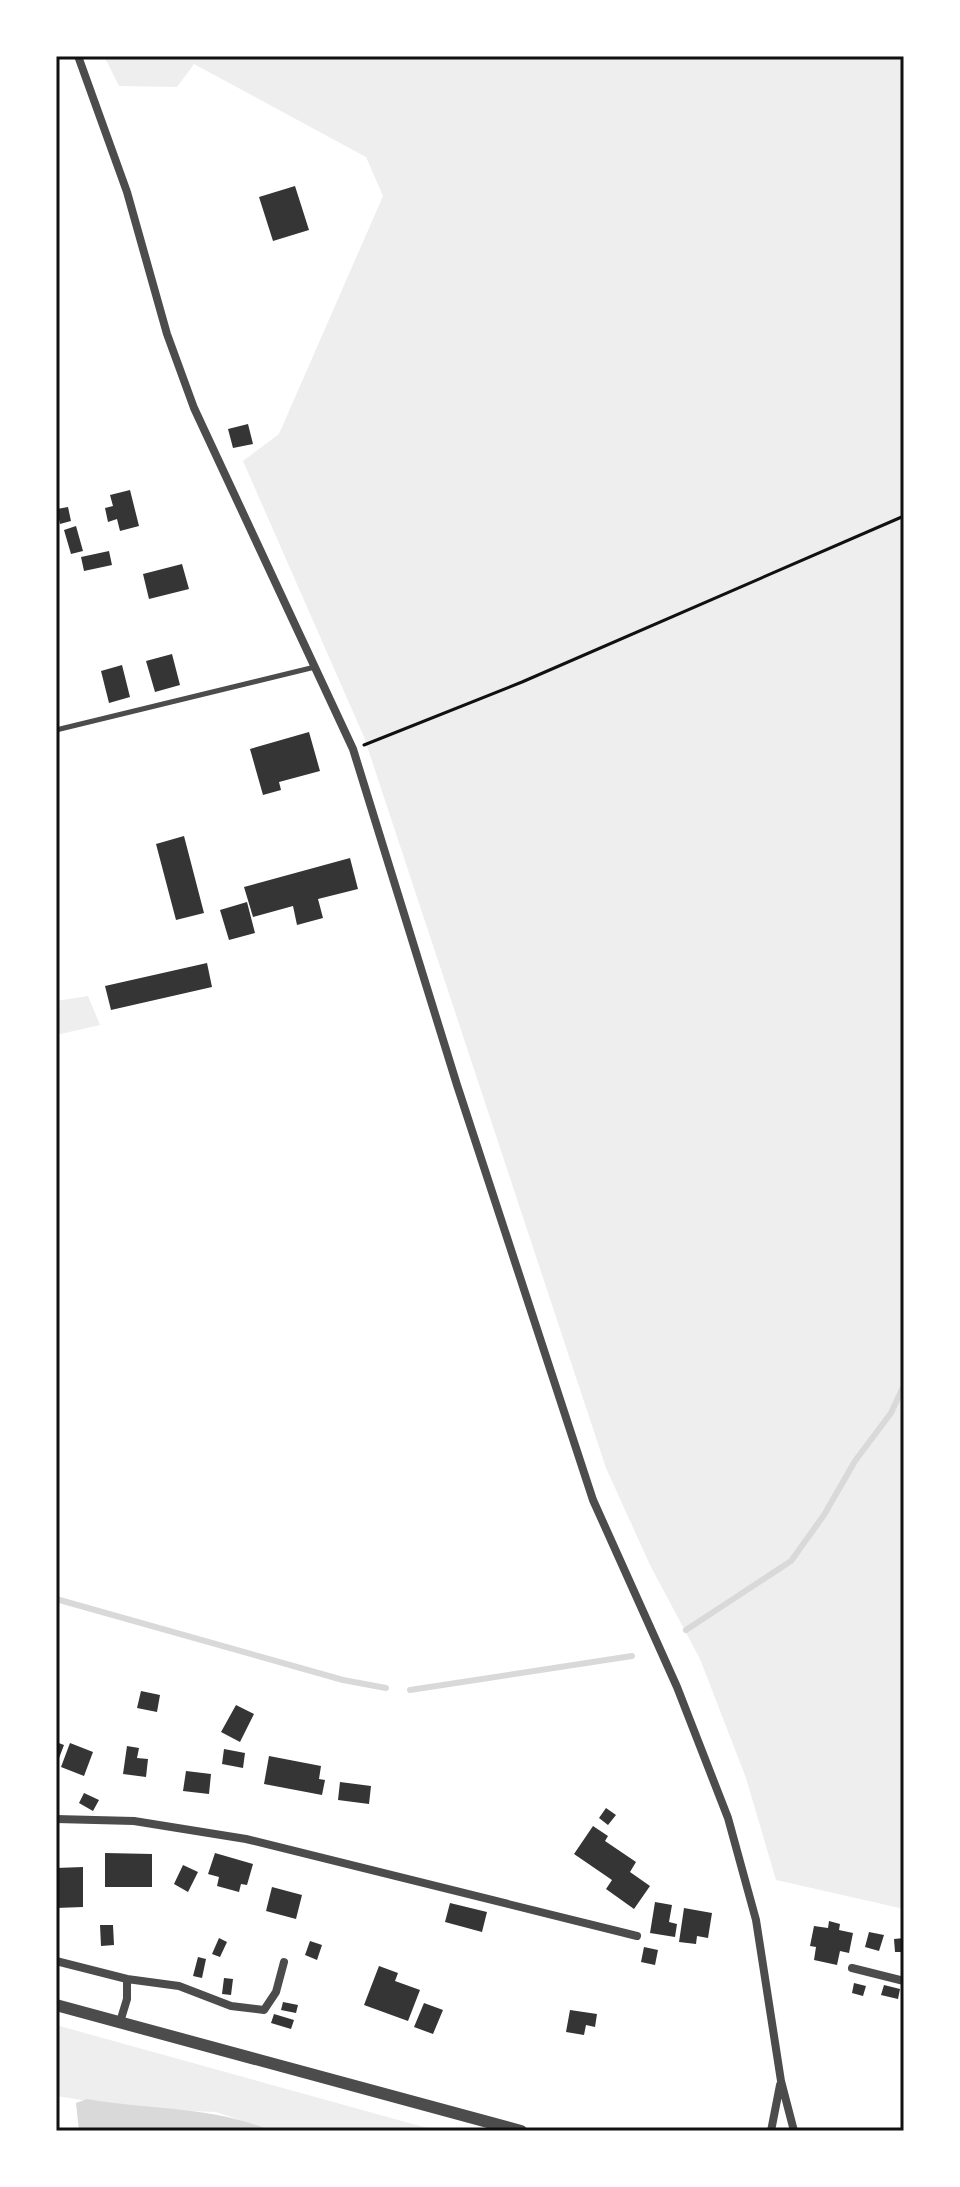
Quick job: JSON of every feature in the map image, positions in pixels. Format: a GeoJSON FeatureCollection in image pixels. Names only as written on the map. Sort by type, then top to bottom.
{"type":"FeatureCollection","features":[{"type":"Feature","properties":{"kind":"street"},"geometry":{"type":"LineString","coordinates":[[78,56],[127,192],[167,334],[194,408],[353,749],[457,1085],[593,1500],[677,1687],[728,1818],[756,1920],[781,2081],[794,2131]]}},
{"type":"Feature","properties":{"kind":"street"},"geometry":{"type":"LineString","coordinates":[[56,1819],[134,1821],[246,1839],[637,1936]]}},
{"type":"Feature","properties":{"kind":"street"},"geometry":{"type":"LineString","coordinates":[[56,1961],[127,1979],[179,1986],[231,2006],[264,2010],[276,1992],[284,1962]]}},
{"type":"Feature","properties":{"kind":"street"},"geometry":{"type":"LineString","coordinates":[[852,1968],[904,1981]]}},
{"type":"Feature","properties":{"kind":"street"},"geometry":{"type":"LineString","coordinates":[[120,2022],[127,1999],[127,1979]]}},
{"type":"Feature","properties":{"kind":"street"},"geometry":{"type":"LineString","coordinates":[[56,2005],[521,2131]]}},
{"type":"Feature","properties":{"kind":"street"},"geometry":{"type":"LineString","coordinates":[[771,2131],[781,2081]]}},
{"type":"Feature","properties":{"kind":"lane"},"geometry":{"type":"LineString","coordinates":[[56,730],[315,666]]}},
{"type":"Feature","properties":{"kind":"path"},"geometry":{"type":"LineString","coordinates":[[353,749],[522,682],[904,516]]}},
{"type":"Feature","properties":{"kind":"shaded area"},"geometry":{"type":"Polygon","coordinates":[[[104,56],[904,56],[904,1909],[776,1880],[746,1778],[700,1659],[650,1565],[606,1468],[364,737],[243,461],[279,434],[383,196],[366,157],[194,64],[177,87],[119,86],[104,56]]]}},
{"type":"Feature","properties":{"kind":"shaded area"},"geometry":{"type":"Polygon","coordinates":[[[88,996],[100,1025],[56,1035],[56,1001],[88,996]]]}},
{"type":"Feature","properties":{"kind":"shaded area"},"geometry":{"type":"Polygon","coordinates":[[[56,2025],[438,2131],[272,2131],[216,2112],[141,2109],[56,2096],[56,2025]]]}},
{"type":"Feature","properties":{"kind":"shaded area"},"geometry":{"type":"Polygon","coordinates":[[[87,2099],[204,2113],[272,2131],[79,2131],[76,2103],[87,2099]]]}},
{"type":"Feature","properties":{"kind":"building"},"geometry":{"type":"Polygon","coordinates":[[[295,186],[309,230],[273,241],[259,197],[295,186]]]}},
{"type":"Feature","properties":{"kind":"building"},"geometry":{"type":"Polygon","coordinates":[[[248,424],[253,444],[233,448],[228,429],[248,424]]]}},
{"type":"Feature","properties":{"kind":"building"},"geometry":{"type":"Polygon","coordinates":[[[130,490],[139,526],[120,531],[117,519],[108,522],[105,508],[113,506],[110,495],[130,490]]]}},
{"type":"Feature","properties":{"kind":"building"},"geometry":{"type":"Polygon","coordinates":[[[68,507],[71,521],[60,524],[57,509],[68,507]]]}},
{"type":"Feature","properties":{"kind":"building"},"geometry":{"type":"Polygon","coordinates":[[[76,526],[83,551],[71,554],[64,530],[76,526]]]}},
{"type":"Feature","properties":{"kind":"building"},"geometry":{"type":"Polygon","coordinates":[[[109,551],[112,565],[84,571],[81,557],[109,551]]]}},
{"type":"Feature","properties":{"kind":"building"},"geometry":{"type":"Polygon","coordinates":[[[182,564],[189,589],[149,599],[143,574],[182,564]]]}},
{"type":"Feature","properties":{"kind":"building"},"geometry":{"type":"Polygon","coordinates":[[[172,654],[180,685],[155,692],[146,661],[172,654]]]}},
{"type":"Feature","properties":{"kind":"building"},"geometry":{"type":"Polygon","coordinates":[[[122,665],[130,697],[109,703],[101,671],[122,665]]]}},
{"type":"Feature","properties":{"kind":"building"},"geometry":{"type":"Polygon","coordinates":[[[309,732],[320,771],[279,782],[281,790],[263,795],[250,749],[309,732]]]}},
{"type":"Feature","properties":{"kind":"building"},"geometry":{"type":"Polygon","coordinates":[[[184,836],[204,913],[176,920],[156,844],[184,836]]]}},
{"type":"Feature","properties":{"kind":"building"},"geometry":{"type":"Polygon","coordinates":[[[350,858],[358,889],[318,899],[323,918],[297,925],[293,906],[253,917],[244,887],[350,858]]]}},
{"type":"Feature","properties":{"kind":"building"},"geometry":{"type":"Polygon","coordinates":[[[247,902],[255,933],[229,940],[220,910],[247,902]]]}},
{"type":"Feature","properties":{"kind":"building"},"geometry":{"type":"Polygon","coordinates":[[[207,963],[212,987],[111,1010],[105,986],[207,963]]]}},
{"type":"Feature","properties":{"kind":"building"},"geometry":{"type":"Polygon","coordinates":[[[141,1691],[160,1695],[157,1712],[137,1708],[141,1691]]]}},
{"type":"Feature","properties":{"kind":"building"},"geometry":{"type":"Polygon","coordinates":[[[236,1705],[254,1714],[240,1742],[221,1732],[236,1705]]]}},
{"type":"Feature","properties":{"kind":"building"},"geometry":{"type":"Polygon","coordinates":[[[56,1742],[64,1745],[56,1766],[56,1742]]]}},
{"type":"Feature","properties":{"kind":"building"},"geometry":{"type":"Polygon","coordinates":[[[70,1743],[93,1752],[84,1776],[61,1767],[70,1743]]]}},
{"type":"Feature","properties":{"kind":"building"},"geometry":{"type":"Polygon","coordinates":[[[127,1746],[139,1748],[137,1758],[148,1759],[146,1777],[123,1774],[127,1746]]]}},
{"type":"Feature","properties":{"kind":"building"},"geometry":{"type":"Polygon","coordinates":[[[224,1749],[245,1753],[243,1768],[222,1764],[224,1749]]]}},
{"type":"Feature","properties":{"kind":"building"},"geometry":{"type":"Polygon","coordinates":[[[269,1756],[321,1766],[319,1779],[325,1780],[322,1795],[264,1784],[269,1756]]]}},
{"type":"Feature","properties":{"kind":"building"},"geometry":{"type":"Polygon","coordinates":[[[186,1771],[211,1774],[209,1794],[183,1791],[186,1771]]]}},
{"type":"Feature","properties":{"kind":"building"},"geometry":{"type":"Polygon","coordinates":[[[340,1782],[371,1786],[369,1804],[338,1800],[340,1782]]]}},
{"type":"Feature","properties":{"kind":"building"},"geometry":{"type":"Polygon","coordinates":[[[84,1793],[99,1800],[93,1811],[79,1803],[84,1793]]]}},
{"type":"Feature","properties":{"kind":"building"},"geometry":{"type":"Polygon","coordinates":[[[606,1808],[616,1815],[608,1825],[599,1818],[606,1808]]]}},
{"type":"Feature","properties":{"kind":"building"},"geometry":{"type":"Polygon","coordinates":[[[593,1826],[608,1836],[605,1841],[636,1862],[630,1872],[650,1886],[634,1909],[606,1889],[612,1880],[574,1854],[593,1826]]]}},
{"type":"Feature","properties":{"kind":"building"},"geometry":{"type":"Polygon","coordinates":[[[105,1853],[152,1854],[152,1887],[105,1887],[105,1853]]]}},
{"type":"Feature","properties":{"kind":"building"},"geometry":{"type":"Polygon","coordinates":[[[215,1853],[253,1864],[247,1885],[241,1884],[239,1892],[217,1886],[219,1877],[208,1874],[215,1853]]]}},
{"type":"Feature","properties":{"kind":"building"},"geometry":{"type":"Polygon","coordinates":[[[183,1865],[198,1872],[188,1892],[174,1884],[183,1865]]]}},
{"type":"Feature","properties":{"kind":"building"},"geometry":{"type":"Polygon","coordinates":[[[83,1867],[83,1907],[56,1908],[56,1868],[83,1867]]]}},
{"type":"Feature","properties":{"kind":"building"},"geometry":{"type":"Polygon","coordinates":[[[272,1887],[302,1895],[296,1919],[266,1911],[272,1887]]]}},
{"type":"Feature","properties":{"kind":"building"},"geometry":{"type":"Polygon","coordinates":[[[655,1902],[672,1905],[669,1922],[677,1924],[675,1937],[650,1933],[655,1902]]]}},
{"type":"Feature","properties":{"kind":"building"},"geometry":{"type":"Polygon","coordinates":[[[450,1903],[487,1912],[482,1932],[445,1922],[450,1903]]]}},
{"type":"Feature","properties":{"kind":"building"},"geometry":{"type":"Polygon","coordinates":[[[684,1908],[712,1913],[708,1938],[697,1936],[696,1944],[679,1942],[684,1908]]]}},
{"type":"Feature","properties":{"kind":"building"},"geometry":{"type":"Polygon","coordinates":[[[829,1921],[840,1924],[839,1930],[853,1933],[849,1953],[840,1951],[837,1965],[814,1960],[816,1947],[810,1946],[814,1926],[828,1928],[829,1921]]]}},
{"type":"Feature","properties":{"kind":"building"},"geometry":{"type":"Polygon","coordinates":[[[100,1925],[113,1925],[114,1945],[101,1946],[100,1925]]]}},
{"type":"Feature","properties":{"kind":"building"},"geometry":{"type":"Polygon","coordinates":[[[869,1932],[884,1935],[879,1951],[865,1947],[869,1932]]]}},
{"type":"Feature","properties":{"kind":"building"},"geometry":{"type":"Polygon","coordinates":[[[219,1938],[227,1942],[220,1957],[212,1954],[219,1938]]]}},
{"type":"Feature","properties":{"kind":"building"},"geometry":{"type":"Polygon","coordinates":[[[904,1938],[904,1952],[895,1952],[894,1939],[904,1938]]]}},
{"type":"Feature","properties":{"kind":"building"},"geometry":{"type":"Polygon","coordinates":[[[310,1941],[322,1945],[317,1960],[305,1955],[310,1941]]]}},
{"type":"Feature","properties":{"kind":"building"},"geometry":{"type":"Polygon","coordinates":[[[644,1947],[658,1950],[655,1965],[641,1962],[644,1947]]]}},
{"type":"Feature","properties":{"kind":"building"},"geometry":{"type":"Polygon","coordinates":[[[198,1957],[206,1959],[202,1978],[193,1976],[198,1957]]]}},
{"type":"Feature","properties":{"kind":"building"},"geometry":{"type":"Polygon","coordinates":[[[379,1966],[398,1973],[395,1981],[420,1990],[408,2021],[364,2005],[379,1966]]]}},
{"type":"Feature","properties":{"kind":"building"},"geometry":{"type":"Polygon","coordinates":[[[224,1978],[233,1979],[231,1995],[222,1994],[224,1978]]]}},
{"type":"Feature","properties":{"kind":"building"},"geometry":{"type":"Polygon","coordinates":[[[854,1983],[866,1986],[863,1996],[852,1993],[854,1983]]]}},
{"type":"Feature","properties":{"kind":"building"},"geometry":{"type":"Polygon","coordinates":[[[884,1985],[900,1989],[898,1999],[881,1995],[884,1985]]]}},
{"type":"Feature","properties":{"kind":"building"},"geometry":{"type":"Polygon","coordinates":[[[283,2002],[298,2005],[296,2013],[281,2010],[283,2002]]]}},
{"type":"Feature","properties":{"kind":"building"},"geometry":{"type":"Polygon","coordinates":[[[424,2003],[443,2010],[433,2034],[414,2027],[424,2003]]]}},
{"type":"Feature","properties":{"kind":"building"},"geometry":{"type":"Polygon","coordinates":[[[570,2010],[597,2014],[595,2027],[586,2025],[584,2035],[566,2032],[570,2010]]]}},
{"type":"Feature","properties":{"kind":"building"},"geometry":{"type":"Polygon","coordinates":[[[274,2014],[294,2020],[291,2029],[271,2023],[274,2014]]]}},
{"type":"Feature","properties":{"kind":"waterway"},"geometry":{"type":"LineString","coordinates":[[686,1630],[791,1561],[824,1515],[855,1461],[891,1413],[904,1385]]}},
{"type":"Feature","properties":{"kind":"waterway"},"geometry":{"type":"LineString","coordinates":[[56,1599],[343,1680],[386,1688]]}},
{"type":"Feature","properties":{"kind":"waterway"},"geometry":{"type":"LineString","coordinates":[[410,1690],[632,1656]]}}]}
